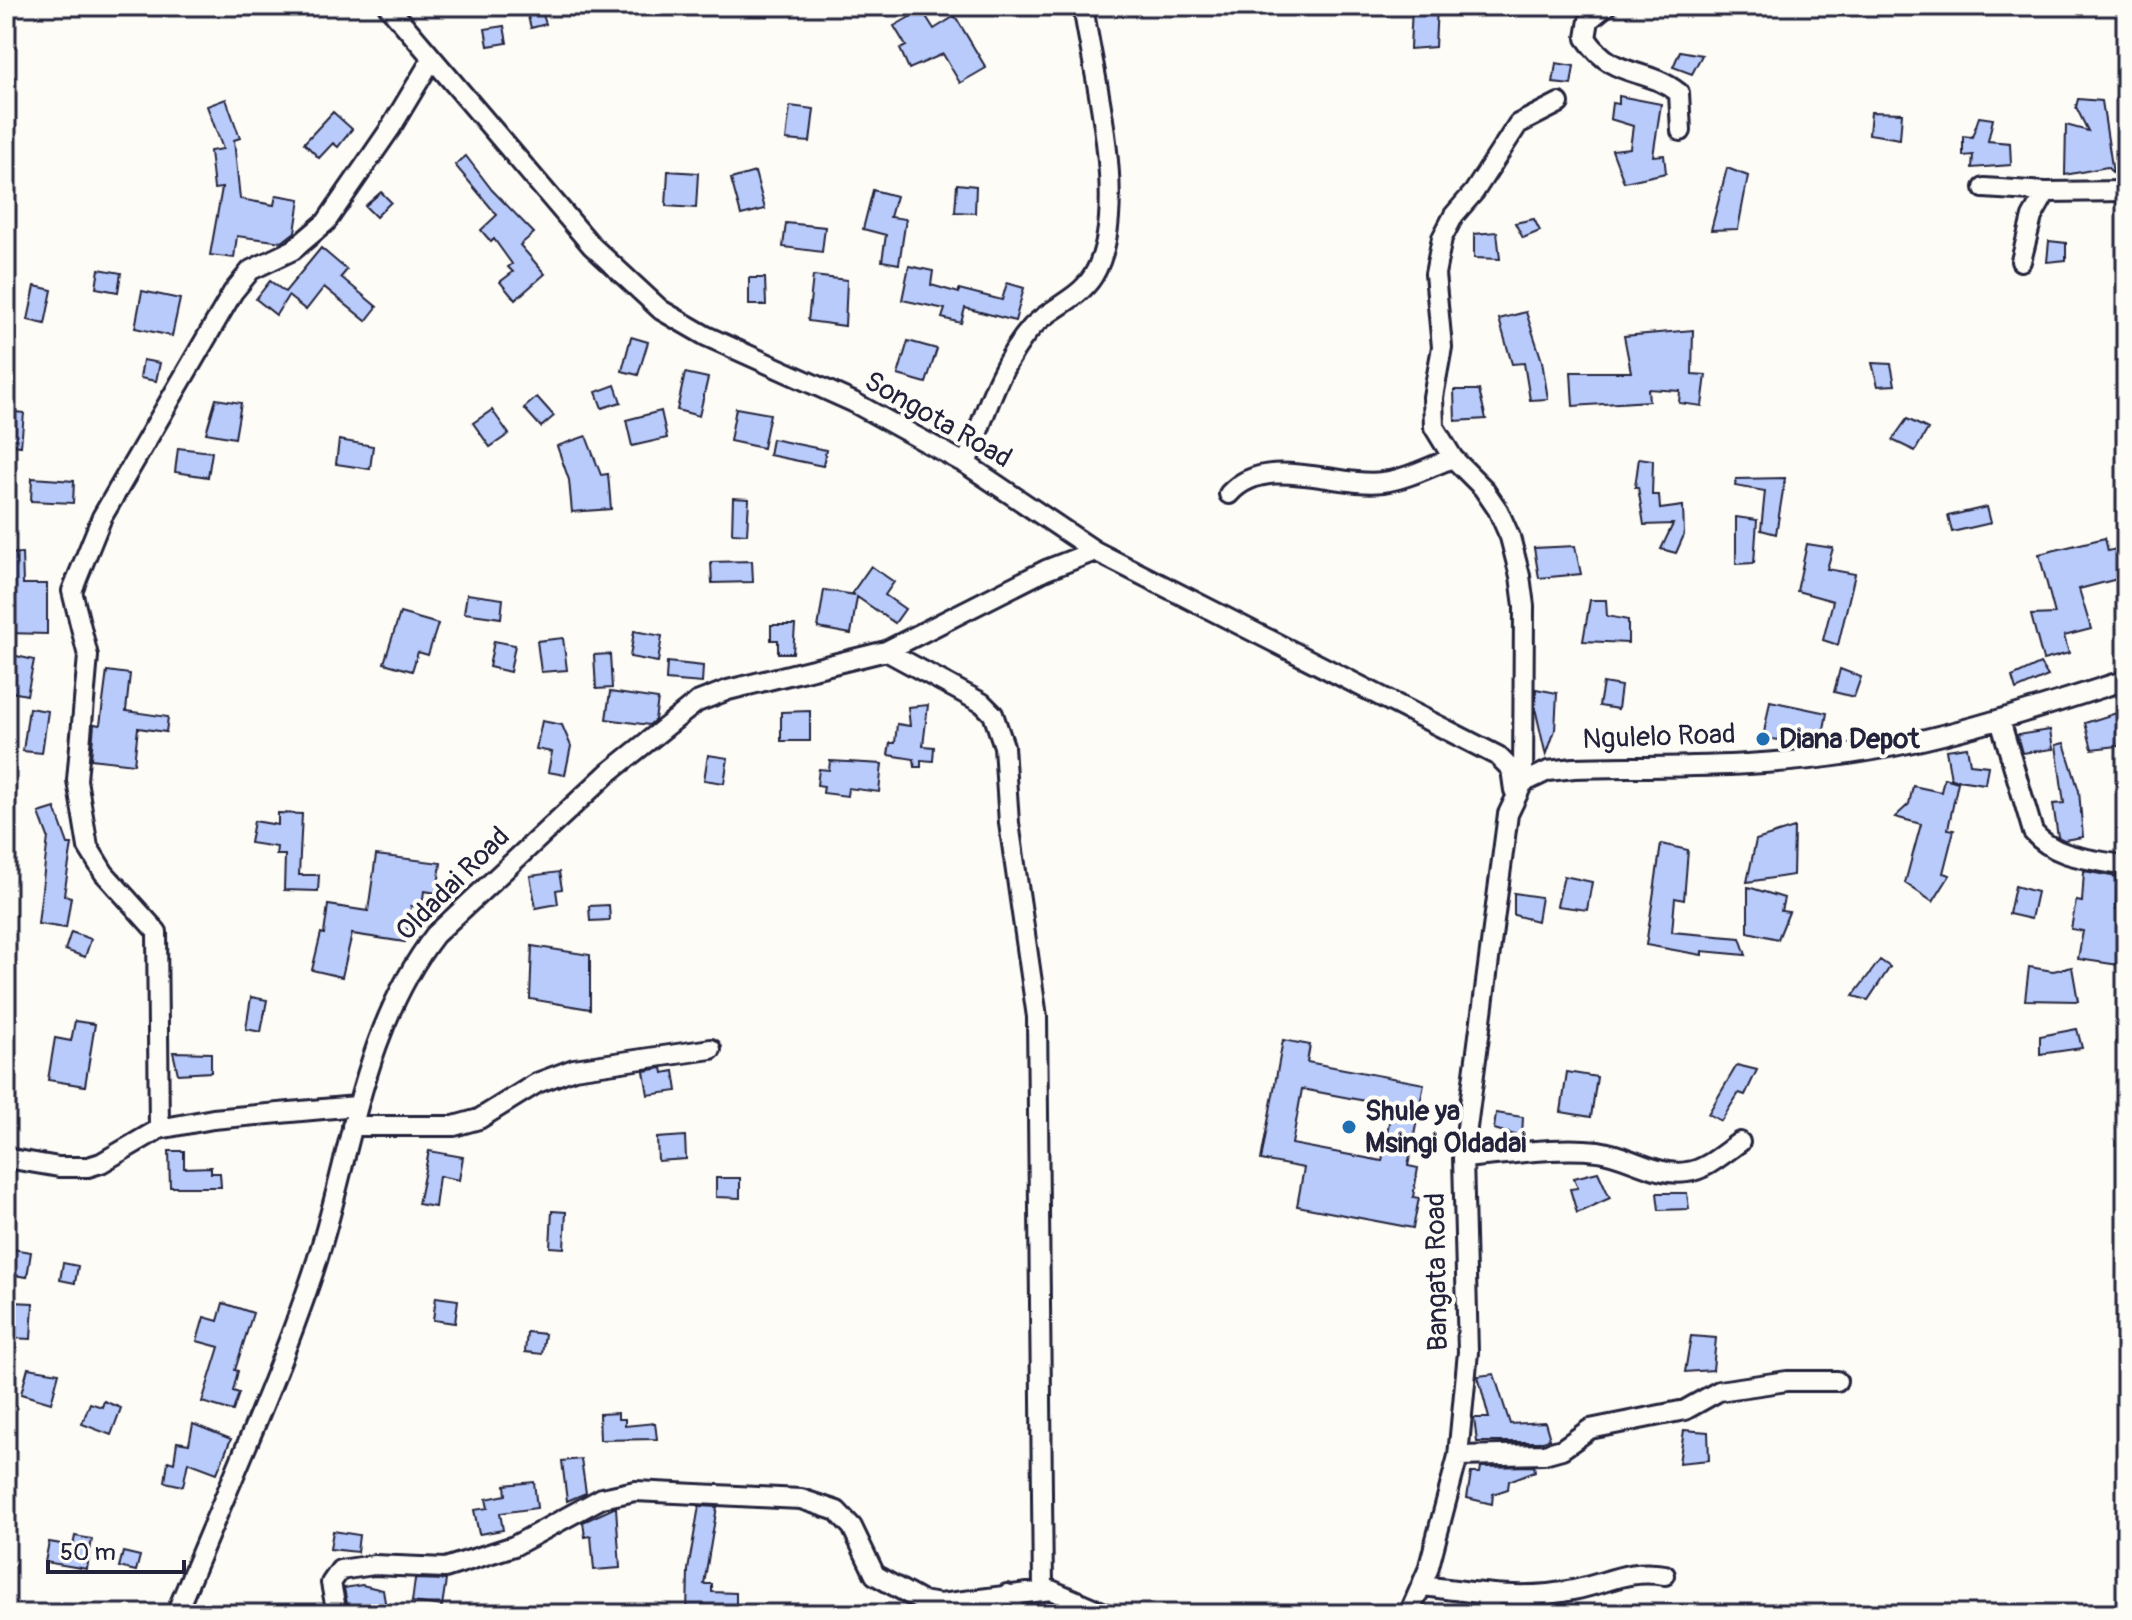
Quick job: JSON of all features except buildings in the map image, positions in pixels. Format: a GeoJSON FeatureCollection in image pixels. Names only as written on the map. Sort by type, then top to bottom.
{"type":"FeatureCollection","features":[{"type":"Feature","properties":{"kind":"street","name":"Songota Road"},"geometry":{"type":"LineString","coordinates":[[388,6],[592,246],[661,310],[706,336],[853,402],[966,464],[1095,551],[1498,756],[1511,769],[1519,792]]}},
{"type":"Feature","properties":{"kind":"street"},"geometry":{"type":"LineString","coordinates":[[966,464],[997,384],[1018,346],[1034,325],[1081,291],[1101,261],[1107,241],[1111,215],[1110,181],[1083,6]]}},
{"type":"Feature","properties":{"kind":"street"},"geometry":{"type":"LineString","coordinates":[[1606,6],[1589,20],[1586,38],[1599,58],[1613,67],[1637,73],[1679,93],[1681,131]]}},
{"type":"Feature","properties":{"kind":"street"},"geometry":{"type":"LineString","coordinates":[[159,1129],[157,932],[96,862],[79,808],[78,755],[88,656],[73,605],[73,582],[102,517],[233,292],[251,270],[293,250],[326,222],[383,141],[432,59]]}},
{"type":"Feature","properties":{"kind":"street"},"geometry":{"type":"LineString","coordinates":[[1519,792],[1524,606],[1520,576],[1510,537],[1498,510],[1483,488],[1453,458],[1434,427],[1432,413],[1442,365],[1435,274],[1442,238],[1454,215],[1474,192],[1518,124],[1559,103]]}},
{"type":"Feature","properties":{"kind":"street"},"geometry":{"type":"LineString","coordinates":[[1984,188],[2046,192],[2126,191]]}},
{"type":"Feature","properties":{"kind":"street"},"geometry":{"type":"LineString","coordinates":[[2021,261],[2032,217],[2046,192]]}},
{"type":"Feature","properties":{"kind":"street"},"geometry":{"type":"LineString","coordinates":[[1229,494],[1243,481],[1278,475],[1381,482],[1453,458]]}},
{"type":"Feature","properties":{"kind":"street","name":"Oldadai Road"},"geometry":{"type":"LineString","coordinates":[[176,1614],[299,1315],[326,1235],[356,1106],[385,1024],[412,964],[435,935],[638,748],[697,702],[728,690],[886,651],[1046,570],[1095,551]]}},
{"type":"Feature","properties":{"kind":"street"},"geometry":{"type":"LineString","coordinates":[[886,651],[982,703],[993,714],[1004,746],[1009,823],[1037,1017],[1043,1589]]}},
{"type":"Feature","properties":{"kind":"street","name":"Ngulelo Road"},"geometry":{"type":"LineString","coordinates":[[1519,792],[1548,771],[1574,768],[1792,760],[1851,754],[2000,720],[2126,680]]}},
{"type":"Feature","properties":{"kind":"street"},"geometry":{"type":"LineString","coordinates":[[2000,720],[2033,832],[2042,843],[2059,852],[2126,866]]}},
{"type":"Feature","properties":{"kind":"street","name":"Bangata Road"},"geometry":{"type":"LineString","coordinates":[[1409,1614],[1423,1586],[1458,1456],[1468,1352],[1463,1158],[1508,814],[1519,792]]}},
{"type":"Feature","properties":{"kind":"street"},"geometry":{"type":"LineString","coordinates":[[352,1126],[454,1126],[479,1119],[537,1083],[574,1069],[711,1049]]}},
{"type":"Feature","properties":{"kind":"street"},"geometry":{"type":"LineString","coordinates":[[6,1158],[59,1167],[88,1167],[101,1163],[159,1129],[213,1119],[356,1106]]}},
{"type":"Feature","properties":{"kind":"street"},"geometry":{"type":"LineString","coordinates":[[1463,1158],[1584,1150],[1614,1154],[1665,1172],[1683,1173],[1697,1171],[1740,1142]]}},
{"type":"Feature","properties":{"kind":"street"},"geometry":{"type":"LineString","coordinates":[[1458,1456],[1544,1454],[1562,1449],[1590,1429],[1685,1410],[1719,1391],[1787,1381],[1837,1381]]}},
{"type":"Feature","properties":{"kind":"street"},"geometry":{"type":"LineString","coordinates":[[337,1614],[331,1583],[340,1570],[374,1565],[445,1568],[514,1546],[602,1498],[635,1491],[801,1499],[819,1504],[837,1511],[852,1527],[875,1575],[921,1601],[940,1604],[1043,1589],[1058,1591],[1107,1614]]}},
{"type":"Feature","properties":{"kind":"street"},"geometry":{"type":"LineString","coordinates":[[1423,1586],[1483,1594],[1573,1590],[1632,1573],[1665,1575]]}},
{"type":"Feature","properties":{"kind":"street"},"geometry":{"type":"LineString","coordinates":[[1007,1594],[1016,1614]]}},
{"type":"Feature","properties":{"kind":"street"},"geometry":{"type":"LineString","coordinates":[[1483,1594],[1494,1614]]}},
{"type":"Feature","properties":{"kind":"place","name":"Diana Depot"},"geometry":{"type":"Point","coordinates":[1763,739]}},
{"type":"Feature","properties":{"kind":"place","name":"Shule ya Msingi Oldadai"},"geometry":{"type":"Point","coordinates":[1349,1127]}}]}
